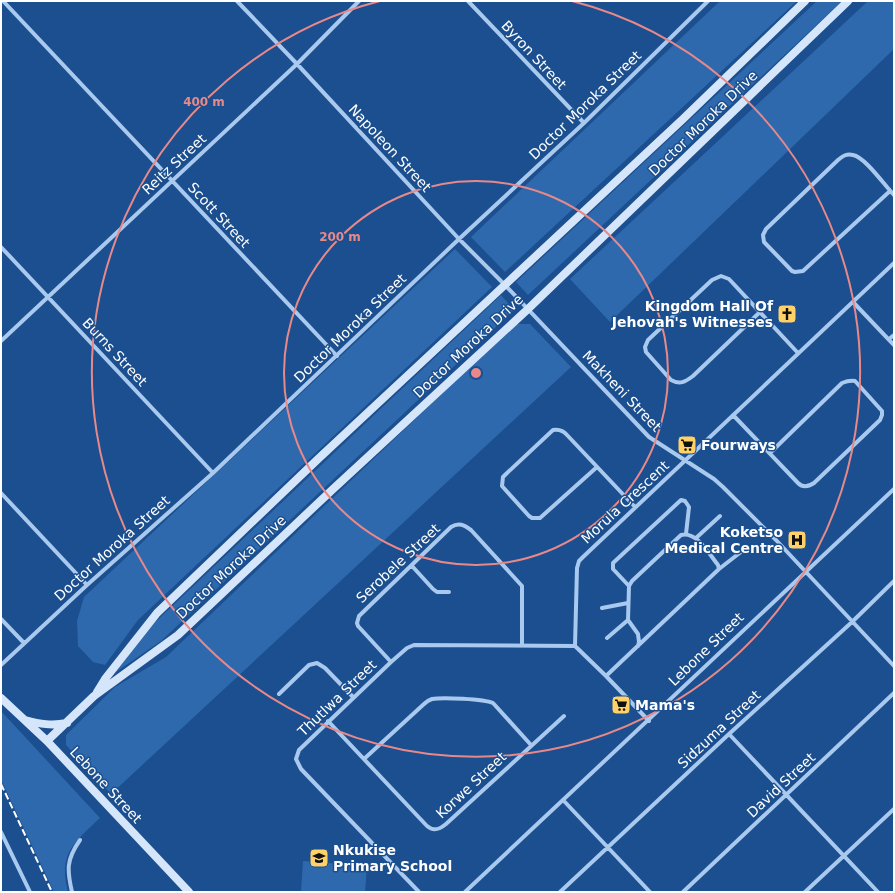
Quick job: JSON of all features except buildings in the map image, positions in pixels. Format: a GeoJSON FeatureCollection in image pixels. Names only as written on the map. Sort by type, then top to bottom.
{"type":"FeatureCollection","features":[{"type":"Feature","properties":{"kind":"street"},"geometry":{"type":"LineString","coordinates":[[1,4],[4,1]]}},
{"type":"Feature","properties":{"kind":"street","name":"Scott Street"},"geometry":{"type":"LineString","coordinates":[[4,1],[337,356]]}},
{"type":"Feature","properties":{"kind":"street","name":"Napoleon Street"},"geometry":{"type":"LineString","coordinates":[[237,1],[459,239],[528,309]]}},
{"type":"Feature","properties":{"kind":"street","name":"Reitz Street"},"geometry":{"type":"LineString","coordinates":[[1,341],[297,64],[359,1]]}},
{"type":"Feature","properties":{"kind":"street","name":"Byron Street"},"geometry":{"type":"LineString","coordinates":[[468,1],[584,123]]}},
{"type":"Feature","properties":{"kind":"street"},"geometry":{"type":"LineString","coordinates":[[699,1],[703,5]]}},
{"type":"Feature","properties":{"kind":"street","name":"Doctor Moroka Street"},"geometry":{"type":"LineString","coordinates":[[1,665],[87,585],[213,473],[459,239],[584,123],[708,1]]}},
{"type":"Feature","properties":{"kind":"street","name":"Doctor Moroka Drive"},"geometry":{"type":"LineString","coordinates":[[94,696],[105,679],[157,613],[688,114],[805,1]]}},
{"type":"Feature","properties":{"kind":"street","name":"Doctor Moroka Drive"},"geometry":{"type":"LineString","coordinates":[[47,741],[68,723],[94,696],[178,636],[332,490],[528,309],[848,1]]}},
{"type":"Feature","properties":{"kind":"street"},"geometry":{"type":"LineString","coordinates":[[890,191],[803,271],[795,272],[792,270],[764,242],[763,235],[766,229],[838,160],[848,154],[854,155],[865,162],[894,195]]}},
{"type":"Feature","properties":{"kind":"street","name":"Burns Street"},"geometry":{"type":"LineString","coordinates":[[1,247],[213,473]]}},
{"type":"Feature","properties":{"kind":"street","name":"Morula Crescent"},"geometry":{"type":"LineString","coordinates":[[575,646],[577,568],[583,557],[894,263]]}},
{"type":"Feature","properties":{"kind":"street"},"geometry":{"type":"LineString","coordinates":[[760,312],[692,376],[683,382],[675,382],[671,380],[646,352],[645,347],[648,340],[716,277],[721,276],[729,279],[760,312],[798,353]]}},
{"type":"Feature","properties":{"kind":"street"},"geometry":{"type":"LineString","coordinates":[[853,302],[894,345]]}},
{"type":"Feature","properties":{"kind":"street","name":"Makheni Street"},"geometry":{"type":"LineString","coordinates":[[528,309],[649,437],[724,487],[894,666]]}},
{"type":"Feature","properties":{"kind":"street"},"geometry":{"type":"LineString","coordinates":[[889,339],[894,335]]}},
{"type":"Feature","properties":{"kind":"street"},"geometry":{"type":"LineString","coordinates":[[733,415],[802,486],[810,485],[880,420],[882,411],[855,382],[846,381],[842,383],[770,453]]}},
{"type":"Feature","properties":{"kind":"street"},"geometry":{"type":"LineString","coordinates":[[597,467],[540,518],[532,518],[529,516],[502,486],[503,477],[553,430],[563,430],[635,507]]}},
{"type":"Feature","properties":{"kind":"street","name":"Lebone Street"},"geometry":{"type":"LineString","coordinates":[[465,892],[649,721],[894,489]]}},
{"type":"Feature","properties":{"kind":"street"},"geometry":{"type":"LineString","coordinates":[[1,493],[87,585]]}},
{"type":"Feature","properties":{"kind":"street"},"geometry":{"type":"LineString","coordinates":[[629,586],[613,569],[613,563],[681,500],[685,501],[689,510],[686,534]]}},
{"type":"Feature","properties":{"kind":"street"},"geometry":{"type":"LineString","coordinates":[[696,538],[720,516]]}},
{"type":"Feature","properties":{"kind":"street","name":"Serobele Street"},"geometry":{"type":"LineString","coordinates":[[391,662],[358,626],[357,619],[362,612],[455,525],[460,524],[467,527],[522,586],[522,645]]}},
{"type":"Feature","properties":{"kind":"street"},"geometry":{"type":"LineString","coordinates":[[638,646],[638,634],[628,620],[629,586],[653,560],[681,535],[686,534],[696,538],[718,565],[719,569]]}},
{"type":"Feature","properties":{"kind":"street"},"geometry":{"type":"LineString","coordinates":[[606,676],[719,569],[746,548]]}},
{"type":"Feature","properties":{"kind":"street"},"geometry":{"type":"LineString","coordinates":[[412,566],[433,589],[438,592],[449,592]]}},
{"type":"Feature","properties":{"kind":"street","name":"Sidzuma Street"},"geometry":{"type":"LineString","coordinates":[[560,892],[729,734],[852,622],[894,581]]}},
{"type":"Feature","properties":{"kind":"street"},"geometry":{"type":"LineString","coordinates":[[602,608],[628,603]]}},
{"type":"Feature","properties":{"kind":"street"},"geometry":{"type":"LineString","coordinates":[[1,619],[24,643]]}},
{"type":"Feature","properties":{"kind":"street"},"geometry":{"type":"LineString","coordinates":[[607,638],[628,620]]}},
{"type":"Feature","properties":{"kind":"street","name":"Thutlwa Street"},"geometry":{"type":"LineString","coordinates":[[419,892],[297,763],[296,754],[353,697],[391,662],[414,645],[575,646]]}},
{"type":"Feature","properties":{"kind":"street"},"geometry":{"type":"LineString","coordinates":[[575,646],[649,721]]}},
{"type":"Feature","properties":{"kind":"street"},"geometry":{"type":"LineString","coordinates":[[279,694],[309,665],[317,663],[325,668],[353,697]]}},
{"type":"Feature","properties":{"kind":"street","name":"David Street"},"geometry":{"type":"LineString","coordinates":[[683,892],[894,693]]}},
{"type":"Feature","properties":{"kind":"street","name":"Lebone Street"},"geometry":{"type":"LineString","coordinates":[[1,698],[47,741],[189,892]]}},
{"type":"Feature","properties":{"kind":"street"},"geometry":{"type":"LineString","coordinates":[[364,758],[427,701],[437,699],[484,701],[493,703],[531,745]]}},
{"type":"Feature","properties":{"kind":"street","name":"Korwe Street"},"geometry":{"type":"LineString","coordinates":[[328,721],[427,826],[436,830],[446,824],[564,716]]}},
{"type":"Feature","properties":{"kind":"street"},"geometry":{"type":"LineString","coordinates":[[24,719],[45,725],[68,723]]}},
{"type":"Feature","properties":{"kind":"street"},"geometry":{"type":"LineString","coordinates":[[729,734],[878,892]]}},
{"type":"Feature","properties":{"kind":"street"},"geometry":{"type":"LineString","coordinates":[[563,800],[650,892]]}},
{"type":"Feature","properties":{"kind":"street"},"geometry":{"type":"LineString","coordinates":[[805,892],[894,809]]}},
{"type":"Feature","properties":{"kind":"street"},"geometry":{"type":"LineString","coordinates":[[1,832],[30,892]]}},
{"type":"Feature","properties":{"kind":"street"},"geometry":{"type":"LineString","coordinates":[[72,892],[68,864],[69,859],[80,840]]}},
{"type":"Feature","properties":{"kind":"shaded area"},"geometry":{"type":"Polygon","coordinates":[[[720,1],[797,1],[505,272],[471,237],[720,1]]]}},
{"type":"Feature","properties":{"kind":"shaded area"},"geometry":{"type":"Polygon","coordinates":[[[817,1],[842,1],[528,295],[516,282],[817,1]]]}},
{"type":"Feature","properties":{"kind":"shaded area"},"geometry":{"type":"Polygon","coordinates":[[[868,1],[894,1],[894,49],[610,322],[570,279],[868,1]]]}},
{"type":"Feature","properties":{"kind":"shaded area"},"geometry":{"type":"Polygon","coordinates":[[[455,249],[492,287],[138,620],[105,665],[93,662],[78,646],[77,621],[84,597],[455,249]]]}},
{"type":"Feature","properties":{"kind":"shaded area"},"geometry":{"type":"Polygon","coordinates":[[[501,295],[514,310],[161,641],[116,672],[149,628],[501,295]]]}},
{"type":"Feature","properties":{"kind":"shaded area"},"geometry":{"type":"Polygon","coordinates":[[[515,324],[530,324],[571,367],[111,794],[66,745],[66,735],[115,687],[166,657],[515,324]]]}},
{"type":"Feature","properties":{"kind":"shaded area"},"geometry":{"type":"Polygon","coordinates":[[[1,711],[100,818],[70,850],[65,868],[65,879],[68,892],[54,892],[1,780],[1,711]]]}},
{"type":"Feature","properties":{"kind":"shaded area"},"geometry":{"type":"Polygon","coordinates":[[[303,861],[367,866],[365,892],[301,892],[303,861]]]}},
{"type":"Feature","properties":{"kind":"railway"},"geometry":{"type":"LineString","coordinates":[[1,784],[52,892]]}},
{"type":"Feature","properties":{"kind":"place","name":"Kingdom Hall Of Jehovah's Witnesses"},"geometry":{"type":"Point","coordinates":[787,314]}},
{"type":"Feature","properties":{"kind":"place","name":"Fourways"},"geometry":{"type":"Point","coordinates":[687,445]}},
{"type":"Feature","properties":{"kind":"place","name":"Koketso Medical Centre"},"geometry":{"type":"Point","coordinates":[797,540]}},
{"type":"Feature","properties":{"kind":"place","name":"Mama's"},"geometry":{"type":"Point","coordinates":[621,705]}},
{"type":"Feature","properties":{"kind":"place","name":"Nkukise Primary School"},"geometry":{"type":"Point","coordinates":[319,858]}}]}
